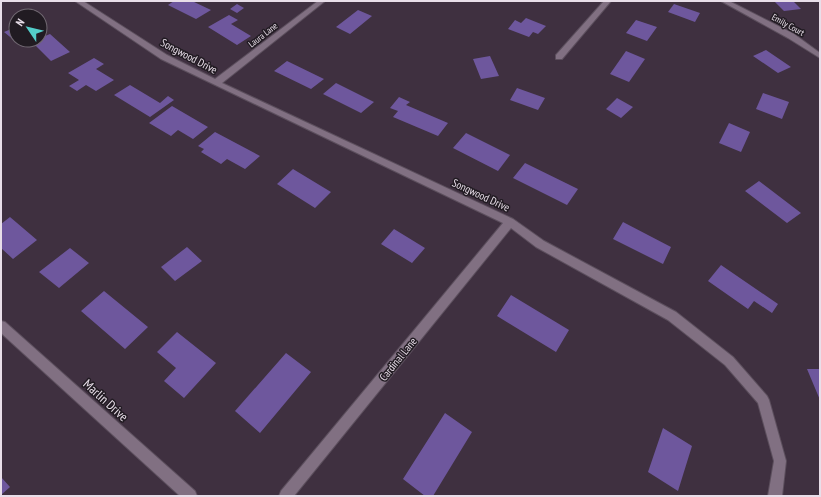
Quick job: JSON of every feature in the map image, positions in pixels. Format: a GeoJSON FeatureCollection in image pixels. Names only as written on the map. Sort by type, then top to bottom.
{"type":"FeatureCollection","features":[{"type":"Feature","properties":{"kind":"street","name":"Songwood Drive"},"geometry":{"type":"LineString","coordinates":[[78,1],[164,57],[510,222],[540,244],[672,316],[728,361],[763,400],[780,461],[775,496]]}},
{"type":"Feature","properties":{"kind":"street","name":"Laura Lane"},"geometry":{"type":"LineString","coordinates":[[216,83],[322,1]]}},
{"type":"Feature","properties":{"kind":"street"},"geometry":{"type":"LineString","coordinates":[[559,57],[608,1]]}},
{"type":"Feature","properties":{"kind":"street","name":"Emily Court"},"geometry":{"type":"LineString","coordinates":[[724,1],[791,36],[820,56]]}},
{"type":"Feature","properties":{"kind":"street","name":"Cardinal Lane"},"geometry":{"type":"LineString","coordinates":[[286,496],[510,222]]}},
{"type":"Feature","properties":{"kind":"street","name":"Marlin Drive"},"geometry":{"type":"LineString","coordinates":[[1,326],[190,496]]}},
{"type":"Feature","properties":{"kind":"building"},"geometry":{"type":"Polygon","coordinates":[[[174,1],[192,1],[211,10],[196,19],[168,5],[174,1]]]}},
{"type":"Feature","properties":{"kind":"building"},"geometry":{"type":"Polygon","coordinates":[[[774,1],[793,1],[801,9],[784,11],[774,1]]]}},
{"type":"Feature","properties":{"kind":"building"},"geometry":{"type":"Polygon","coordinates":[[[237,4],[244,8],[237,13],[230,9],[237,4]]]}},
{"type":"Feature","properties":{"kind":"building"},"geometry":{"type":"Polygon","coordinates":[[[674,4],[700,13],[695,22],[668,12],[674,4]]]}},
{"type":"Feature","properties":{"kind":"building"},"geometry":{"type":"Polygon","coordinates":[[[358,10],[372,16],[350,34],[336,27],[358,10]]]}},
{"type":"Feature","properties":{"kind":"building"},"geometry":{"type":"Polygon","coordinates":[[[229,15],[238,20],[231,24],[251,36],[237,45],[208,27],[229,15]]]}},
{"type":"Feature","properties":{"kind":"building"},"geometry":{"type":"Polygon","coordinates":[[[526,18],[546,26],[538,34],[533,32],[529,37],[508,29],[515,20],[521,23],[526,18]]]}},
{"type":"Feature","properties":{"kind":"building"},"geometry":{"type":"Polygon","coordinates":[[[636,20],[657,27],[647,41],[626,33],[636,20]]]}},
{"type":"Feature","properties":{"kind":"building"},"geometry":{"type":"Polygon","coordinates":[[[50,34],[70,52],[51,61],[38,48],[48,48],[48,35],[50,34]]]}},
{"type":"Feature","properties":{"kind":"building"},"geometry":{"type":"Polygon","coordinates":[[[766,50],[791,67],[778,73],[753,56],[766,50]]]}},
{"type":"Feature","properties":{"kind":"building"},"geometry":{"type":"Polygon","coordinates":[[[626,51],[645,59],[629,82],[610,74],[626,51]]]}},
{"type":"Feature","properties":{"kind":"building"},"geometry":{"type":"Polygon","coordinates":[[[490,56],[499,76],[481,79],[473,59],[490,56]]]}},
{"type":"Feature","properties":{"kind":"building"},"geometry":{"type":"Polygon","coordinates":[[[94,58],[104,64],[96,69],[114,80],[96,91],[86,85],[77,91],[69,86],[79,80],[68,73],[94,58]]]}},
{"type":"Feature","properties":{"kind":"building"},"geometry":{"type":"Polygon","coordinates":[[[287,61],[324,79],[311,89],[274,71],[287,61]]]}},
{"type":"Feature","properties":{"kind":"building"},"geometry":{"type":"Polygon","coordinates":[[[336,83],[374,102],[361,113],[323,94],[336,83]]]}},
{"type":"Feature","properties":{"kind":"building"},"geometry":{"type":"Polygon","coordinates":[[[130,85],[160,103],[168,96],[174,100],[150,117],[114,95],[130,85]]]}},
{"type":"Feature","properties":{"kind":"building"},"geometry":{"type":"Polygon","coordinates":[[[517,88],[545,98],[538,110],[510,100],[517,88]]]}},
{"type":"Feature","properties":{"kind":"building"},"geometry":{"type":"Polygon","coordinates":[[[763,93],[789,102],[782,119],[756,109],[763,93]]]}},
{"type":"Feature","properties":{"kind":"building"},"geometry":{"type":"Polygon","coordinates":[[[399,97],[410,102],[406,105],[448,123],[438,136],[393,117],[398,111],[390,108],[399,97]]]}},
{"type":"Feature","properties":{"kind":"building"},"geometry":{"type":"Polygon","coordinates":[[[617,98],[633,107],[621,118],[606,109],[617,98]]]}},
{"type":"Feature","properties":{"kind":"building"},"geometry":{"type":"Polygon","coordinates":[[[172,106],[208,127],[193,139],[178,130],[171,136],[149,123],[172,106]]]}},
{"type":"Feature","properties":{"kind":"building"},"geometry":{"type":"Polygon","coordinates":[[[729,123],[750,132],[741,152],[719,143],[729,123]]]}},
{"type":"Feature","properties":{"kind":"building"},"geometry":{"type":"Polygon","coordinates":[[[215,132],[260,156],[245,169],[227,159],[221,164],[201,152],[204,149],[198,146],[215,132]]]}},
{"type":"Feature","properties":{"kind":"building"},"geometry":{"type":"Polygon","coordinates":[[[466,133],[510,155],[498,171],[453,148],[466,133]]]}},
{"type":"Feature","properties":{"kind":"building"},"geometry":{"type":"Polygon","coordinates":[[[525,163],[578,189],[567,205],[513,178],[525,163]]]}},
{"type":"Feature","properties":{"kind":"building"},"geometry":{"type":"Polygon","coordinates":[[[293,169],[331,192],[315,208],[277,184],[293,169]]]}},
{"type":"Feature","properties":{"kind":"building"},"geometry":{"type":"Polygon","coordinates":[[[759,181],[801,213],[787,223],[745,191],[759,181]]]}},
{"type":"Feature","properties":{"kind":"building"},"geometry":{"type":"Polygon","coordinates":[[[10,217],[37,240],[13,259],[1,248],[1,224],[10,217]]]}},
{"type":"Feature","properties":{"kind":"building"},"geometry":{"type":"Polygon","coordinates":[[[623,222],[671,247],[663,264],[613,239],[623,222]]]}},
{"type":"Feature","properties":{"kind":"building"},"geometry":{"type":"Polygon","coordinates":[[[394,229],[425,248],[412,263],[381,244],[394,229]]]}},
{"type":"Feature","properties":{"kind":"building"},"geometry":{"type":"Polygon","coordinates":[[[187,247],[202,261],[175,281],[161,267],[187,247]]]}},
{"type":"Feature","properties":{"kind":"building"},"geometry":{"type":"Polygon","coordinates":[[[70,248],[89,263],[59,288],[39,272],[70,248]]]}},
{"type":"Feature","properties":{"kind":"building"},"geometry":{"type":"Polygon","coordinates":[[[721,265],[778,304],[772,313],[754,301],[748,309],[708,281],[721,265]]]}},
{"type":"Feature","properties":{"kind":"building"},"geometry":{"type":"Polygon","coordinates":[[[104,291],[148,327],[125,349],[81,311],[104,291]]]}},
{"type":"Feature","properties":{"kind":"building"},"geometry":{"type":"Polygon","coordinates":[[[511,295],[569,330],[556,352],[497,316],[511,295]]]}},
{"type":"Feature","properties":{"kind":"building"},"geometry":{"type":"Polygon","coordinates":[[[177,332],[216,363],[184,398],[164,381],[176,368],[157,352],[177,332]]]}},
{"type":"Feature","properties":{"kind":"building"},"geometry":{"type":"Polygon","coordinates":[[[286,353],[311,372],[260,433],[235,411],[286,353]]]}},
{"type":"Feature","properties":{"kind":"building"},"geometry":{"type":"Polygon","coordinates":[[[807,369],[820,369],[820,400],[807,369]]]}},
{"type":"Feature","properties":{"kind":"building"},"geometry":{"type":"Polygon","coordinates":[[[445,413],[472,432],[433,496],[425,496],[403,479],[445,413]]]}},
{"type":"Feature","properties":{"kind":"building"},"geometry":{"type":"Polygon","coordinates":[[[663,428],[692,446],[678,491],[648,472],[663,428]]]}},
{"type":"Feature","properties":{"kind":"building"},"geometry":{"type":"Polygon","coordinates":[[[1,477],[10,487],[1,495],[1,477]]]}}]}
